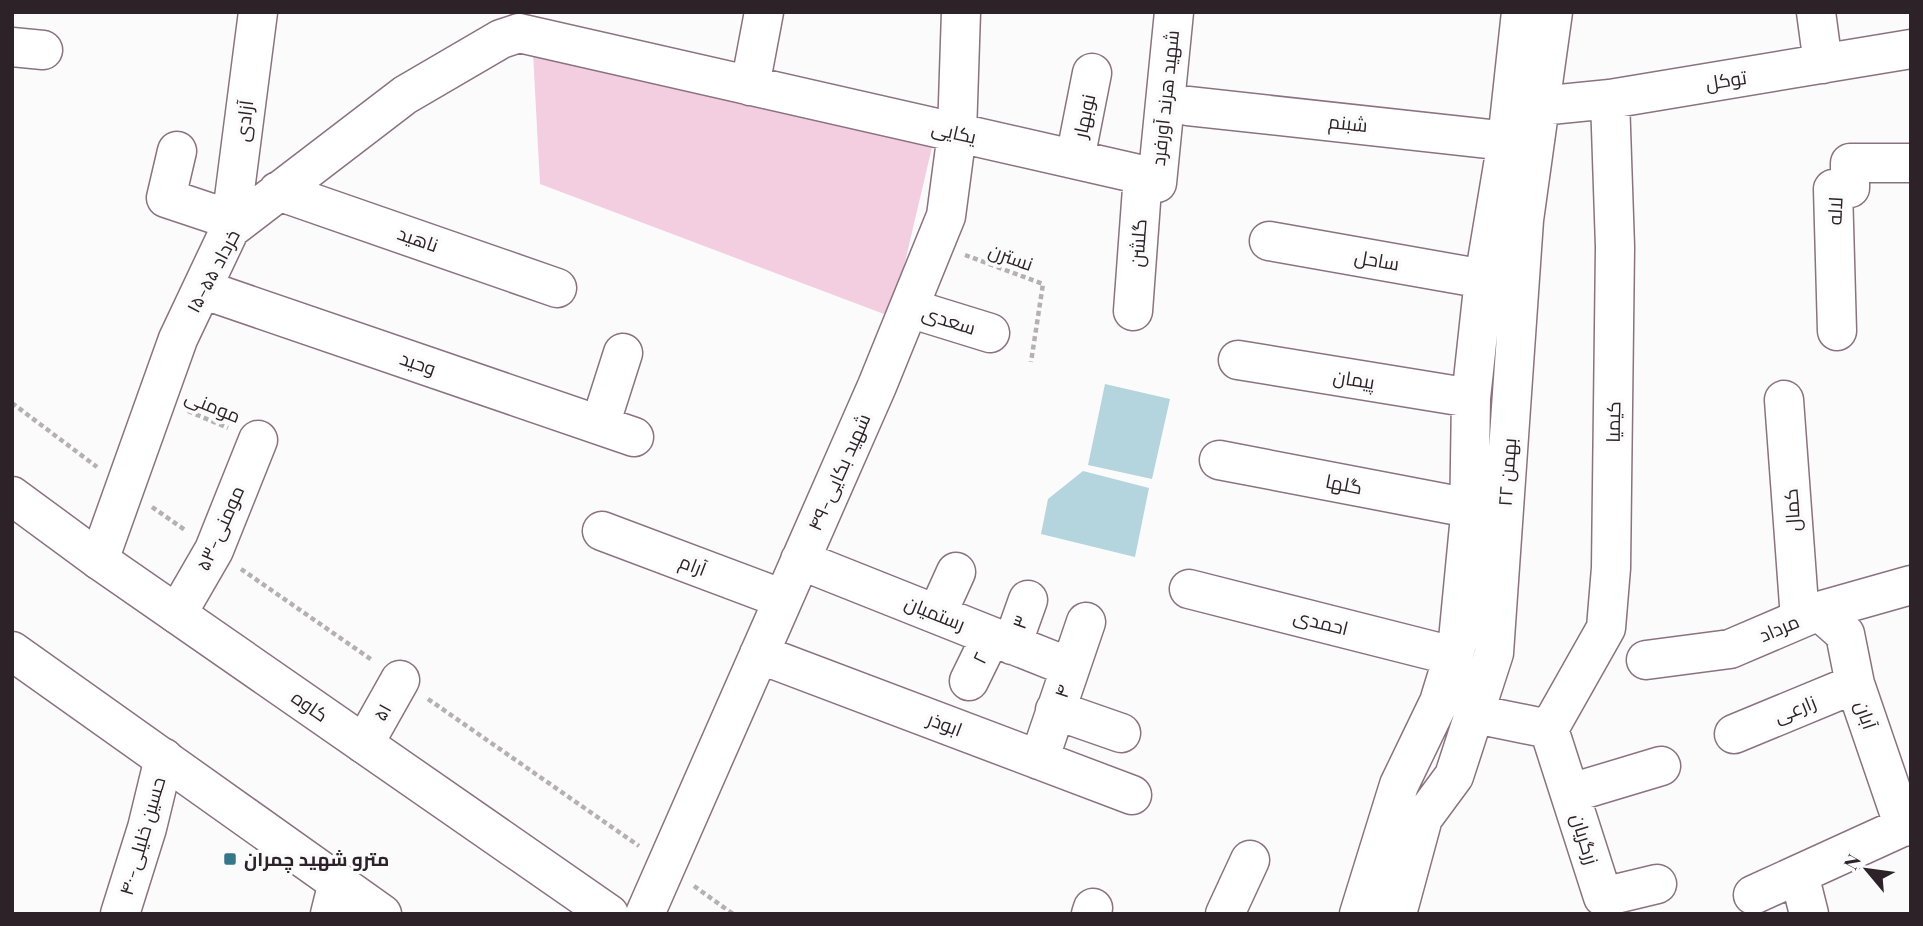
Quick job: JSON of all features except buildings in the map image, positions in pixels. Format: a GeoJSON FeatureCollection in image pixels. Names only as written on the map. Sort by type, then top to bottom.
{"type":"FeatureCollection","features":[{"type":"Feature","properties":{"kind":"street","name":"آزادی"},"geometry":{"type":"LineString","coordinates":[[231,224],[258,12]]}},
{"type":"Feature","properties":{"kind":"street"},"geometry":{"type":"LineString","coordinates":[[750,86],[764,12]]}},
{"type":"Feature","properties":{"kind":"street","name":"۴۹-شهید بکایی"},"geometry":{"type":"LineString","coordinates":[[645,914],[946,216],[957,133],[961,12]]}},
{"type":"Feature","properties":{"kind":"street","name":"شهید هرند آورفرد"},"geometry":{"type":"LineString","coordinates":[[1150,179],[1174,12]]}},
{"type":"Feature","properties":{"kind":"street","name":"۲۲ بهمن"},"geometry":{"type":"LineString","coordinates":[[1359,914],[1395,796],[1439,702],[1459,628],[1469,508],[1471,398],[1484,279],[1507,141],[1521,12]]}},
{"type":"Feature","properties":{"kind":"street","name":"۲۲ بهمن"},"geometry":{"type":"LineString","coordinates":[[1397,914],[1423,818],[1454,776],[1494,653],[1524,220],[1553,12]]}},
{"type":"Feature","properties":{"kind":"street"},"geometry":{"type":"LineString","coordinates":[[1815,12],[1824,64]]}},
{"type":"Feature","properties":{"kind":"street","name":"۱۵-۵۵ خرداد"},"geometry":{"type":"LineString","coordinates":[[99,560],[178,339],[231,224],[405,95],[501,38],[517,22]]}},
{"type":"Feature","properties":{"kind":"street","name":"یکایی"},"geometry":{"type":"LineString","coordinates":[[517,22],[750,86],[1075,159],[1150,179]]}},
{"type":"Feature","properties":{"kind":"street","name":"توکل"},"geometry":{"type":"LineString","coordinates":[[1540,106],[1610,99],[1911,49]]}},
{"type":"Feature","properties":{"kind":"street","name":"نوبهار"},"geometry":{"type":"LineString","coordinates":[[1075,159],[1092,73]]}},
{"type":"Feature","properties":{"kind":"street","name":"کیمیا"},"geometry":{"type":"LineString","coordinates":[[1549,729],[1606,628],[1611,568],[1615,247],[1610,99]]}},
{"type":"Feature","properties":{"kind":"street","name":"شبنم"},"geometry":{"type":"LineString","coordinates":[[1188,106],[1507,141]]}},
{"type":"Feature","properties":{"kind":"street"},"geometry":{"type":"LineString","coordinates":[[177,150],[166,198],[177,219],[231,224]]}},
{"type":"Feature","properties":{"kind":"street","name":"لاله"},"geometry":{"type":"LineString","coordinates":[[1838,331],[1833,189],[1850,188],[1850,163],[1911,163]]}},
{"type":"Feature","properties":{"kind":"street","name":"گلشن"},"geometry":{"type":"LineString","coordinates":[[1133,311],[1150,179]]}},
{"type":"Feature","properties":{"kind":"street","name":"ناهید"},"geometry":{"type":"LineString","coordinates":[[278,191],[557,288]]}},
{"type":"Feature","properties":{"kind":"street","name":"ساحل"},"geometry":{"type":"LineString","coordinates":[[1269,241],[1484,279]]}},
{"type":"Feature","properties":{"kind":"street","name":"وحید"},"geometry":{"type":"LineString","coordinates":[[202,289],[617,431],[622,353]]}},
{"type":"Feature","properties":{"kind":"street","name":"سعدی"},"geometry":{"type":"LineString","coordinates":[[909,307],[990,333]]}},
{"type":"Feature","properties":{"kind":"street","name":"پیمان"},"geometry":{"type":"LineString","coordinates":[[1238,360],[1471,398]]}},
{"type":"Feature","properties":{"kind":"street","name":"کمال"},"geometry":{"type":"LineString","coordinates":[[1784,400],[1809,615]]}},
{"type":"Feature","properties":{"kind":"street","name":"۵۳-مومنی"},"geometry":{"type":"LineString","coordinates":[[177,614],[214,550],[258,440]]}},
{"type":"Feature","properties":{"kind":"street","name":"گلها"},"geometry":{"type":"LineString","coordinates":[[1219,460],[1469,508]]}},
{"type":"Feature","properties":{"kind":"street","name":"کاوه"},"geometry":{"type":"LineString","coordinates":[[12,496],[99,560],[609,914]]}},
{"type":"Feature","properties":{"kind":"street","name":"آرام"},"geometry":{"type":"LineString","coordinates":[[602,531],[783,599]]}},
{"type":"Feature","properties":{"kind":"street","name":"رستمیان"},"geometry":{"type":"LineString","coordinates":[[800,559],[1069,667]]}},
{"type":"Feature","properties":{"kind":"street"},"geometry":{"type":"LineString","coordinates":[[937,614],[956,572]]}},
{"type":"Feature","properties":{"kind":"street","name":"مرداد"},"geometry":{"type":"LineString","coordinates":[[1646,660],[1730,649],[1809,615],[1911,585]]}},
{"type":"Feature","properties":{"kind":"street","name":"احمدی"},"geometry":{"type":"LineString","coordinates":[[1189,589],[1453,656]]}},
{"type":"Feature","properties":{"kind":"street","name":"۳"},"geometry":{"type":"LineString","coordinates":[[1001,640],[1028,600]]}},
{"type":"Feature","properties":{"kind":"street","name":"آبان"},"geometry":{"type":"LineString","coordinates":[[1753,895],[1907,825],[1855,684],[1845,634],[1809,615]]}},
{"type":"Feature","properties":{"kind":"street","name":"۴"},"geometry":{"type":"LineString","coordinates":[[1039,760],[1086,622]]}},
{"type":"Feature","properties":{"kind":"street","name":"۲"},"geometry":{"type":"LineString","coordinates":[[969,681],[1001,640]]}},
{"type":"Feature","properties":{"kind":"street"},"geometry":{"type":"LineString","coordinates":[[12,651],[164,758],[334,898],[382,914]]}},
{"type":"Feature","properties":{"kind":"street","name":"ابوذر"},"geometry":{"type":"LineString","coordinates":[[759,654],[1132,795]]}},
{"type":"Feature","properties":{"kind":"street","name":"۵۱"},"geometry":{"type":"LineString","coordinates":[[364,744],[400,680]]}},
{"type":"Feature","properties":{"kind":"street","name":"زارعی"},"geometry":{"type":"LineString","coordinates":[[1734,734],[1855,684]]}},
{"type":"Feature","properties":{"kind":"street"},"geometry":{"type":"LineString","coordinates":[[1055,710],[1121,733]]}},
{"type":"Feature","properties":{"kind":"street"},"geometry":{"type":"LineString","coordinates":[[1475,713],[1549,729]]}},
{"type":"Feature","properties":{"kind":"street","name":"زرگریان"},"geometry":{"type":"LineString","coordinates":[[1549,729],[1603,897],[1657,884]]}},
{"type":"Feature","properties":{"kind":"street","name":"۴۰-حسین خلیلی"},"geometry":{"type":"LineString","coordinates":[[120,914],[147,828],[164,758]]}},
{"type":"Feature","properties":{"kind":"street"},"geometry":{"type":"LineString","coordinates":[[1571,793],[1661,766]]}},
{"type":"Feature","properties":{"kind":"street"},"geometry":{"type":"LineString","coordinates":[[1225,914],[1250,860]]}},
{"type":"Feature","properties":{"kind":"street"},"geometry":{"type":"LineString","coordinates":[[1799,874],[1809,914]]}},
{"type":"Feature","properties":{"kind":"path","name":"نسترن"},"geometry":{"type":"LineString","coordinates":[[935,244],[1043,284],[1031,362]]}},
{"type":"Feature","properties":{"kind":"path","name":"مومنی"},"geometry":{"type":"LineString","coordinates":[[156,398],[258,440]]}},
{"type":"Feature","properties":{"kind":"path"},"geometry":{"type":"LineString","coordinates":[[12,404],[125,488]]}},
{"type":"Feature","properties":{"kind":"shaded area"},"geometry":{"type":"Polygon","coordinates":[[[533,53],[933,143],[892,317],[540,184],[533,53]]]}},
{"type":"Feature","properties":{"kind":"place","name":"مترو شهید چمران"},"geometry":{"type":"Point","coordinates":[230,859]}}]}
